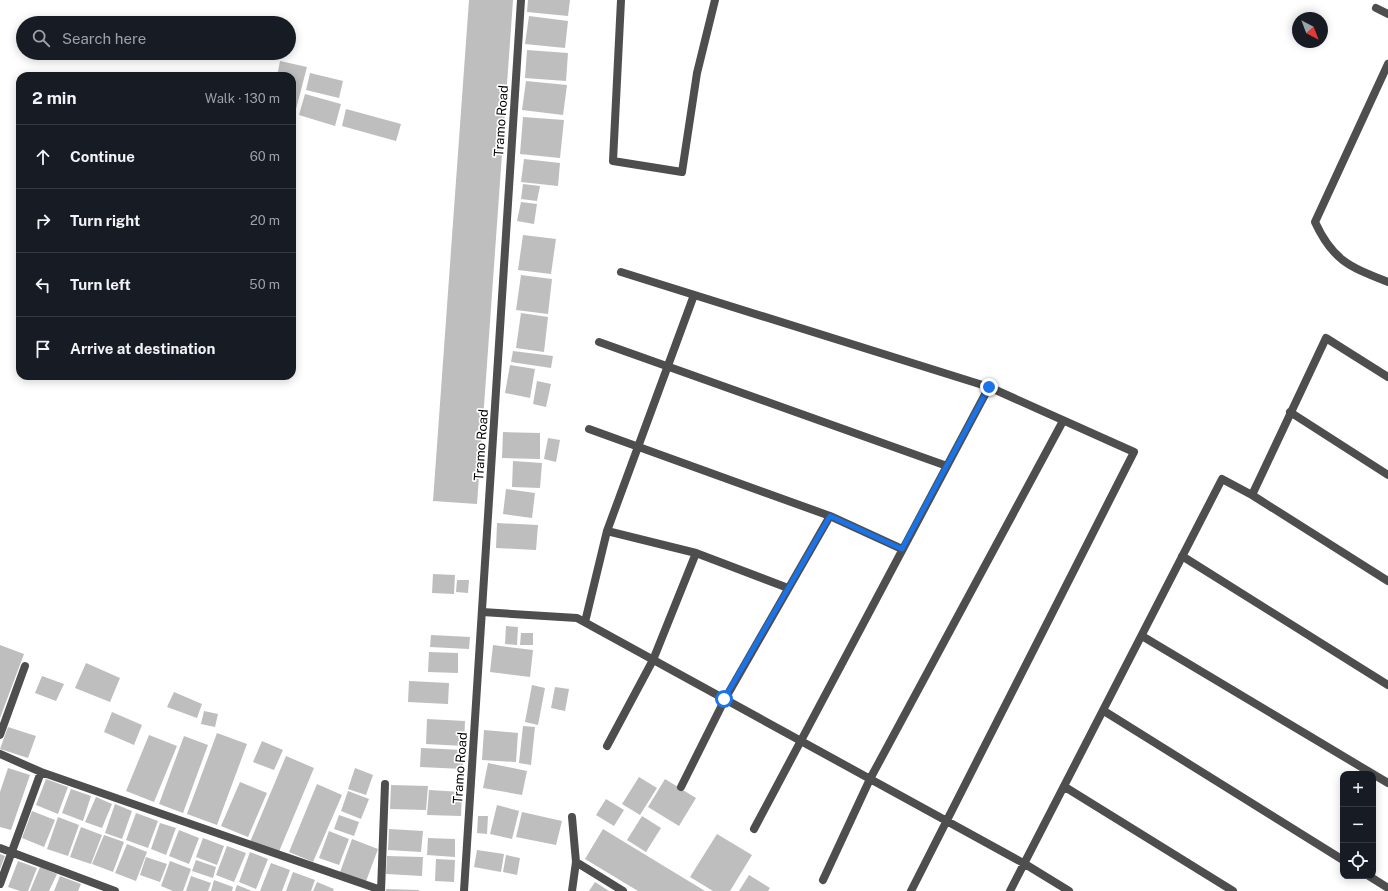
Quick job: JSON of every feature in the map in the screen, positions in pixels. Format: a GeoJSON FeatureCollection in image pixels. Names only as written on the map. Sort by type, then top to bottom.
{"type":"FeatureCollection","features":[{"type":"Feature","properties":{"kind":"street","name":"Tramo Road"},"geometry":{"type":"LineString","coordinates":[[464,891],[521,0]]}},
{"type":"Feature","properties":{"kind":"street"},"geometry":{"type":"LineString","coordinates":[[621,0],[613,161],[682,172],[697,73],[715,0]]}},
{"type":"Feature","properties":{"kind":"street"},"geometry":{"type":"LineString","coordinates":[[1376,8],[1388,14]]}},
{"type":"Feature","properties":{"kind":"street"},"geometry":{"type":"LineString","coordinates":[[1388,64],[1315,222],[1322,238],[1335,255],[1354,268],[1388,282]]}},
{"type":"Feature","properties":{"kind":"street"},"geometry":{"type":"LineString","coordinates":[[621,272],[989,387],[1134,452],[911,891]]}},
{"type":"Feature","properties":{"kind":"street"},"geometry":{"type":"LineString","coordinates":[[585,622],[607,531],[694,295]]}},
{"type":"Feature","properties":{"kind":"street"},"geometry":{"type":"LineString","coordinates":[[1252,495],[1326,338],[1388,377]]}},
{"type":"Feature","properties":{"kind":"street"},"geometry":{"type":"LineString","coordinates":[[599,342],[946,466]]}},
{"type":"Feature","properties":{"kind":"street"},"geometry":{"type":"LineString","coordinates":[[754,829],[989,387]]}},
{"type":"Feature","properties":{"kind":"street"},"geometry":{"type":"LineString","coordinates":[[1290,412],[1388,475]]}},
{"type":"Feature","properties":{"kind":"street"},"geometry":{"type":"LineString","coordinates":[[823,880],[870,779],[1063,421]]}},
{"type":"Feature","properties":{"kind":"street"},"geometry":{"type":"LineString","coordinates":[[589,429],[830,516],[902,549]]}},
{"type":"Feature","properties":{"kind":"street"},"geometry":{"type":"LineString","coordinates":[[1010,891],[1026,864],[1222,478],[1252,495],[1388,581]]}},
{"type":"Feature","properties":{"kind":"street"},"geometry":{"type":"LineString","coordinates":[[681,787],[724,699],[830,516]]}},
{"type":"Feature","properties":{"kind":"street"},"geometry":{"type":"LineString","coordinates":[[607,531],[696,553],[788,588]]}},
{"type":"Feature","properties":{"kind":"street"},"geometry":{"type":"LineString","coordinates":[[607,746],[653,660],[696,553]]}},
{"type":"Feature","properties":{"kind":"street"},"geometry":{"type":"LineString","coordinates":[[1182,556],[1388,685]]}},
{"type":"Feature","properties":{"kind":"street"},"geometry":{"type":"LineString","coordinates":[[482,612],[577,618],[1026,864],[1069,891]]}},
{"type":"Feature","properties":{"kind":"street"},"geometry":{"type":"LineString","coordinates":[[1142,636],[1388,783]]}},
{"type":"Feature","properties":{"kind":"street"},"geometry":{"type":"LineString","coordinates":[[0,735],[24,666]]}},
{"type":"Feature","properties":{"kind":"street"},"geometry":{"type":"LineString","coordinates":[[1104,711],[1340,858]]}},
{"type":"Feature","properties":{"kind":"street"},"geometry":{"type":"LineString","coordinates":[[0,754],[41,772],[381,891],[385,784]]}},
{"type":"Feature","properties":{"kind":"street"},"geometry":{"type":"LineString","coordinates":[[0,884],[41,772]]}},
{"type":"Feature","properties":{"kind":"street"},"geometry":{"type":"LineString","coordinates":[[1065,786],[1233,891]]}},
{"type":"Feature","properties":{"kind":"street"},"geometry":{"type":"LineString","coordinates":[[572,817],[576,862],[572,891]]}},
{"type":"Feature","properties":{"kind":"street"},"geometry":{"type":"LineString","coordinates":[[0,848],[115,891]]}},
{"type":"Feature","properties":{"kind":"street"},"geometry":{"type":"LineString","coordinates":[[576,862],[623,891]]}},
{"type":"Feature","properties":{"kind":"street"},"geometry":{"type":"LineString","coordinates":[[1373,879],[1388,888]]}},
{"type":"Feature","properties":{"kind":"building"},"geometry":{"type":"Polygon","coordinates":[[[469,0],[513,0],[477,504],[433,501],[469,0]]]}},
{"type":"Feature","properties":{"kind":"building"},"geometry":{"type":"Polygon","coordinates":[[[528,0],[570,0],[568,16],[527,12],[528,0]]]}},
{"type":"Feature","properties":{"kind":"building"},"geometry":{"type":"Polygon","coordinates":[[[529,16],[568,21],[565,48],[525,44],[529,16]]]}},
{"type":"Feature","properties":{"kind":"building"},"geometry":{"type":"Polygon","coordinates":[[[527,50],[568,53],[566,81],[525,78],[527,50]]]}},
{"type":"Feature","properties":{"kind":"building"},"geometry":{"type":"Polygon","coordinates":[[[280,61],[307,67],[296,109],[296,72],[278,72],[280,61]]]}},
{"type":"Feature","properties":{"kind":"building"},"geometry":{"type":"Polygon","coordinates":[[[310,73],[343,81],[339,98],[306,90],[310,73]]]}},
{"type":"Feature","properties":{"kind":"building"},"geometry":{"type":"Polygon","coordinates":[[[526,81],[567,85],[563,115],[522,110],[526,81]]]}},
{"type":"Feature","properties":{"kind":"building"},"geometry":{"type":"Polygon","coordinates":[[[305,94],[341,104],[335,126],[299,115],[305,94]]]}},
{"type":"Feature","properties":{"kind":"building"},"geometry":{"type":"Polygon","coordinates":[[[346,109],[401,124],[396,141],[342,126],[346,109]]]}},
{"type":"Feature","properties":{"kind":"building"},"geometry":{"type":"Polygon","coordinates":[[[523,117],[564,120],[560,158],[520,154],[523,117]]]}},
{"type":"Feature","properties":{"kind":"building"},"geometry":{"type":"Polygon","coordinates":[[[524,159],[560,163],[558,186],[521,182],[524,159]]]}},
{"type":"Feature","properties":{"kind":"building"},"geometry":{"type":"Polygon","coordinates":[[[523,184],[540,186],[537,201],[521,199],[523,184]]]}},
{"type":"Feature","properties":{"kind":"building"},"geometry":{"type":"Polygon","coordinates":[[[521,202],[537,204],[534,224],[517,221],[521,202]]]}},
{"type":"Feature","properties":{"kind":"building"},"geometry":{"type":"Polygon","coordinates":[[[523,235],[556,239],[551,274],[518,270],[523,235]]]}},
{"type":"Feature","properties":{"kind":"building"},"geometry":{"type":"Polygon","coordinates":[[[521,275],[552,279],[548,314],[516,310],[521,275]]]}},
{"type":"Feature","properties":{"kind":"building"},"geometry":{"type":"Polygon","coordinates":[[[521,313],[548,317],[544,352],[516,348],[521,313]]]}},
{"type":"Feature","properties":{"kind":"building"},"geometry":{"type":"Polygon","coordinates":[[[513,351],[553,356],[551,368],[511,362],[513,351]]]}},
{"type":"Feature","properties":{"kind":"building"},"geometry":{"type":"Polygon","coordinates":[[[510,365],[535,369],[530,398],[505,393],[510,365]]]}},
{"type":"Feature","properties":{"kind":"building"},"geometry":{"type":"Polygon","coordinates":[[[537,381],[551,384],[546,407],[533,404],[537,381]]]}},
{"type":"Feature","properties":{"kind":"building"},"geometry":{"type":"Polygon","coordinates":[[[503,432],[540,433],[540,459],[502,458],[503,432]]]}},
{"type":"Feature","properties":{"kind":"building"},"geometry":{"type":"Polygon","coordinates":[[[548,438],[560,440],[556,462],[544,459],[548,438]]]}},
{"type":"Feature","properties":{"kind":"building"},"geometry":{"type":"Polygon","coordinates":[[[513,461],[542,463],[540,488],[512,487],[513,461]]]}},
{"type":"Feature","properties":{"kind":"building"},"geometry":{"type":"Polygon","coordinates":[[[506,489],[535,493],[532,518],[503,514],[506,489]]]}},
{"type":"Feature","properties":{"kind":"building"},"geometry":{"type":"Polygon","coordinates":[[[497,523],[538,525],[536,550],[496,548],[497,523]]]}},
{"type":"Feature","properties":{"kind":"building"},"geometry":{"type":"Polygon","coordinates":[[[433,574],[455,575],[454,594],[432,593],[433,574]]]}},
{"type":"Feature","properties":{"kind":"building"},"geometry":{"type":"Polygon","coordinates":[[[457,580],[469,580],[468,593],[456,592],[457,580]]]}},
{"type":"Feature","properties":{"kind":"building"},"geometry":{"type":"Polygon","coordinates":[[[506,626],[518,627],[517,645],[505,644],[506,626]]]}},
{"type":"Feature","properties":{"kind":"building"},"geometry":{"type":"Polygon","coordinates":[[[521,633],[533,633],[533,645],[520,645],[521,633]]]}},
{"type":"Feature","properties":{"kind":"building"},"geometry":{"type":"Polygon","coordinates":[[[431,635],[470,637],[469,649],[430,647],[431,635]]]}},
{"type":"Feature","properties":{"kind":"building"},"geometry":{"type":"Polygon","coordinates":[[[0,645],[24,654],[0,718],[0,645]]]}},
{"type":"Feature","properties":{"kind":"building"},"geometry":{"type":"Polygon","coordinates":[[[493,645],[533,650],[530,677],[490,672],[493,645]]]}},
{"type":"Feature","properties":{"kind":"building"},"geometry":{"type":"Polygon","coordinates":[[[429,652],[458,653],[458,673],[428,672],[429,652]]]}},
{"type":"Feature","properties":{"kind":"building"},"geometry":{"type":"Polygon","coordinates":[[[86,663],[120,678],[110,702],[75,688],[86,663]]]}},
{"type":"Feature","properties":{"kind":"building"},"geometry":{"type":"Polygon","coordinates":[[[42,676],[64,684],[56,701],[35,693],[42,676]]]}},
{"type":"Feature","properties":{"kind":"building"},"geometry":{"type":"Polygon","coordinates":[[[409,681],[449,683],[448,704],[408,702],[409,681]]]}},
{"type":"Feature","properties":{"kind":"building"},"geometry":{"type":"Polygon","coordinates":[[[532,685],[545,688],[538,725],[525,722],[532,685]]]}},
{"type":"Feature","properties":{"kind":"building"},"geometry":{"type":"Polygon","coordinates":[[[555,687],[569,689],[565,711],[551,708],[555,687]]]}},
{"type":"Feature","properties":{"kind":"building"},"geometry":{"type":"Polygon","coordinates":[[[174,692],[202,704],[197,718],[167,707],[174,692]]]}},
{"type":"Feature","properties":{"kind":"building"},"geometry":{"type":"Polygon","coordinates":[[[204,711],[218,714],[215,727],[201,724],[204,711]]]}},
{"type":"Feature","properties":{"kind":"building"},"geometry":{"type":"Polygon","coordinates":[[[112,712],[142,725],[134,745],[104,732],[112,712]]]}},
{"type":"Feature","properties":{"kind":"building"},"geometry":{"type":"Polygon","coordinates":[[[427,719],[465,721],[464,746],[426,744],[427,719]]]}},
{"type":"Feature","properties":{"kind":"building"},"geometry":{"type":"Polygon","coordinates":[[[523,726],[535,727],[531,765],[519,763],[523,726]]]}},
{"type":"Feature","properties":{"kind":"building"},"geometry":{"type":"Polygon","coordinates":[[[8,727],[36,736],[28,758],[0,749],[8,727]]]}},
{"type":"Feature","properties":{"kind":"building"},"geometry":{"type":"Polygon","coordinates":[[[484,730],[518,733],[516,762],[482,760],[484,730]]]}},
{"type":"Feature","properties":{"kind":"building"},"geometry":{"type":"Polygon","coordinates":[[[217,733],[247,744],[217,825],[187,814],[217,733]]]}},
{"type":"Feature","properties":{"kind":"building"},"geometry":{"type":"Polygon","coordinates":[[[149,735],[177,746],[154,802],[126,791],[149,735]]]}},
{"type":"Feature","properties":{"kind":"building"},"geometry":{"type":"Polygon","coordinates":[[[184,736],[208,745],[183,813],[159,804],[184,736]]]}},
{"type":"Feature","properties":{"kind":"building"},"geometry":{"type":"Polygon","coordinates":[[[262,741],[283,750],[274,770],[253,762],[262,741]]]}},
{"type":"Feature","properties":{"kind":"building"},"geometry":{"type":"Polygon","coordinates":[[[421,748],[464,750],[463,769],[420,767],[421,748]]]}},
{"type":"Feature","properties":{"kind":"building"},"geometry":{"type":"Polygon","coordinates":[[[286,756],[314,768],[278,854],[250,842],[286,756]]]}},
{"type":"Feature","properties":{"kind":"building"},"geometry":{"type":"Polygon","coordinates":[[[488,763],[527,771],[522,795],[483,788],[488,763]]]}},
{"type":"Feature","properties":{"kind":"building"},"geometry":{"type":"Polygon","coordinates":[[[8,768],[30,775],[11,830],[0,827],[0,792],[8,768]]]}},
{"type":"Feature","properties":{"kind":"building"},"geometry":{"type":"Polygon","coordinates":[[[355,768],[373,775],[366,795],[348,789],[355,768]]]}},
{"type":"Feature","properties":{"kind":"building"},"geometry":{"type":"Polygon","coordinates":[[[639,777],[657,788],[640,815],[622,804],[639,777]]]}},
{"type":"Feature","properties":{"kind":"building"},"geometry":{"type":"Polygon","coordinates":[[[46,779],[68,787],[58,814],[36,805],[46,779]]]}},
{"type":"Feature","properties":{"kind":"building"},"geometry":{"type":"Polygon","coordinates":[[[665,779],[696,798],[679,826],[648,807],[665,779]]]}},
{"type":"Feature","properties":{"kind":"building"},"geometry":{"type":"Polygon","coordinates":[[[240,782],[267,793],[248,837],[221,826],[240,782]]]}},
{"type":"Feature","properties":{"kind":"building"},"geometry":{"type":"Polygon","coordinates":[[[317,784],[342,795],[313,862],[289,852],[317,784]]]}},
{"type":"Feature","properties":{"kind":"building"},"geometry":{"type":"Polygon","coordinates":[[[391,785],[428,786],[426,810],[390,809],[391,785]]]}},
{"type":"Feature","properties":{"kind":"building"},"geometry":{"type":"Polygon","coordinates":[[[71,789],[91,796],[83,821],[62,813],[71,789]]]}},
{"type":"Feature","properties":{"kind":"building"},"geometry":{"type":"Polygon","coordinates":[[[429,790],[462,792],[461,816],[427,815],[429,790]]]}},
{"type":"Feature","properties":{"kind":"building"},"geometry":{"type":"Polygon","coordinates":[[[348,791],[369,799],[361,819],[341,811],[348,791]]]}},
{"type":"Feature","properties":{"kind":"building"},"geometry":{"type":"Polygon","coordinates":[[[96,797],[112,804],[102,828],[85,822],[96,797]]]}},
{"type":"Feature","properties":{"kind":"building"},"geometry":{"type":"Polygon","coordinates":[[[606,799],[624,810],[614,826],[596,815],[606,799]]]}},
{"type":"Feature","properties":{"kind":"building"},"geometry":{"type":"Polygon","coordinates":[[[115,804],[132,811],[122,839],[105,833],[115,804]]]}},
{"type":"Feature","properties":{"kind":"building"},"geometry":{"type":"Polygon","coordinates":[[[497,805],[519,811],[512,839],[490,834],[497,805]]]}},
{"type":"Feature","properties":{"kind":"building"},"geometry":{"type":"Polygon","coordinates":[[[32,811],[55,820],[44,847],[22,838],[32,811]]]}},
{"type":"Feature","properties":{"kind":"building"},"geometry":{"type":"Polygon","coordinates":[[[522,812],[562,821],[556,845],[516,837],[522,812]]]}},
{"type":"Feature","properties":{"kind":"building"},"geometry":{"type":"Polygon","coordinates":[[[136,813],[158,821],[148,848],[126,840],[136,813]]]}},
{"type":"Feature","properties":{"kind":"building"},"geometry":{"type":"Polygon","coordinates":[[[339,815],[359,822],[354,836],[334,829],[339,815]]]}},
{"type":"Feature","properties":{"kind":"building"},"geometry":{"type":"Polygon","coordinates":[[[478,816],[488,816],[487,834],[477,833],[478,816]]]}},
{"type":"Feature","properties":{"kind":"building"},"geometry":{"type":"Polygon","coordinates":[[[642,816],[661,828],[646,852],[627,840],[642,816]]]}},
{"type":"Feature","properties":{"kind":"building"},"geometry":{"type":"Polygon","coordinates":[[[58,817],[79,825],[68,856],[47,849],[58,817]]]}},
{"type":"Feature","properties":{"kind":"building"},"geometry":{"type":"Polygon","coordinates":[[[160,823],[176,828],[166,855],[151,849],[160,823]]]}},
{"type":"Feature","properties":{"kind":"building"},"geometry":{"type":"Polygon","coordinates":[[[81,827],[102,835],[91,864],[70,857],[81,827]]]}},
{"type":"Feature","properties":{"kind":"building"},"geometry":{"type":"Polygon","coordinates":[[[389,829],[423,831],[421,852],[388,850],[389,829]]]}},
{"type":"Feature","properties":{"kind":"building"},"geometry":{"type":"Polygon","coordinates":[[[603,829],[705,891],[638,891],[585,859],[603,829]]]}},
{"type":"Feature","properties":{"kind":"building"},"geometry":{"type":"Polygon","coordinates":[[[179,830],[199,838],[189,864],[169,856],[179,830]]]}},
{"type":"Feature","properties":{"kind":"building"},"geometry":{"type":"Polygon","coordinates":[[[329,831],[349,839],[339,865],[319,858],[329,831]]]}},
{"type":"Feature","properties":{"kind":"building"},"geometry":{"type":"Polygon","coordinates":[[[717,834],[752,855],[730,891],[713,891],[690,877],[717,834]]]}},
{"type":"Feature","properties":{"kind":"building"},"geometry":{"type":"Polygon","coordinates":[[[104,835],[124,842],[113,872],[92,864],[104,835]]]}},
{"type":"Feature","properties":{"kind":"building"},"geometry":{"type":"Polygon","coordinates":[[[203,838],[224,846],[217,865],[196,857],[203,838]]]}},
{"type":"Feature","properties":{"kind":"building"},"geometry":{"type":"Polygon","coordinates":[[[428,838],[455,839],[455,857],[427,855],[428,838]]]}},
{"type":"Feature","properties":{"kind":"building"},"geometry":{"type":"Polygon","coordinates":[[[352,839],[378,849],[365,884],[339,875],[352,839]]]}},
{"type":"Feature","properties":{"kind":"building"},"geometry":{"type":"Polygon","coordinates":[[[127,844],[147,852],[136,881],[115,873],[127,844]]]}},
{"type":"Feature","properties":{"kind":"building"},"geometry":{"type":"Polygon","coordinates":[[[227,846],[246,853],[234,882],[216,875],[227,846]]]}},
{"type":"Feature","properties":{"kind":"building"},"geometry":{"type":"Polygon","coordinates":[[[477,850],[504,854],[501,872],[474,867],[477,850]]]}},
{"type":"Feature","properties":{"kind":"building"},"geometry":{"type":"Polygon","coordinates":[[[250,852],[268,859],[256,889],[239,882],[250,852]]]}},
{"type":"Feature","properties":{"kind":"building"},"geometry":{"type":"Polygon","coordinates":[[[0,854],[5,856],[0,869],[0,854]]]}},
{"type":"Feature","properties":{"kind":"building"},"geometry":{"type":"Polygon","coordinates":[[[506,855],[520,858],[517,875],[503,872],[506,855]]]}},
{"type":"Feature","properties":{"kind":"building"},"geometry":{"type":"Polygon","coordinates":[[[387,856],[423,857],[422,876],[386,874],[387,856]]]}},
{"type":"Feature","properties":{"kind":"building"},"geometry":{"type":"Polygon","coordinates":[[[146,857],[167,864],[160,882],[140,875],[146,857]]]}},
{"type":"Feature","properties":{"kind":"building"},"geometry":{"type":"Polygon","coordinates":[[[436,859],[455,860],[454,882],[435,881],[436,859]]]}},
{"type":"Feature","properties":{"kind":"building"},"geometry":{"type":"Polygon","coordinates":[[[196,860],[216,867],[213,878],[192,871],[196,860]]]}},
{"type":"Feature","properties":{"kind":"building"},"geometry":{"type":"Polygon","coordinates":[[[18,861],[37,868],[28,891],[20,891],[8,887],[18,861]]]}},
{"type":"Feature","properties":{"kind":"building"},"geometry":{"type":"Polygon","coordinates":[[[170,861],[191,869],[183,891],[173,891],[161,886],[170,861]]]}},
{"type":"Feature","properties":{"kind":"building"},"geometry":{"type":"Polygon","coordinates":[[[271,863],[290,870],[282,891],[260,891],[271,863]]]}},
{"type":"Feature","properties":{"kind":"building"},"geometry":{"type":"Polygon","coordinates":[[[40,867],[57,874],[49,891],[30,891],[40,867]]]}},
{"type":"Feature","properties":{"kind":"building"},"geometry":{"type":"Polygon","coordinates":[[[293,872],[315,880],[311,891],[286,891],[293,872]]]}},
{"type":"Feature","properties":{"kind":"building"},"geometry":{"type":"Polygon","coordinates":[[[749,875],[770,888],[768,891],[739,891],[749,875]]]}},
{"type":"Feature","properties":{"kind":"building"},"geometry":{"type":"Polygon","coordinates":[[[60,876],[81,884],[78,891],[54,891],[60,876]]]}},
{"type":"Feature","properties":{"kind":"building"},"geometry":{"type":"Polygon","coordinates":[[[191,876],[211,883],[208,891],[186,891],[191,876]]]}},
{"type":"Feature","properties":{"kind":"building"},"geometry":{"type":"Polygon","coordinates":[[[214,880],[233,887],[232,891],[211,891],[214,880]]]}},
{"type":"Feature","properties":{"kind":"building"},"geometry":{"type":"Polygon","coordinates":[[[317,882],[334,889],[333,891],[313,891],[317,882]]]}},
{"type":"Feature","properties":{"kind":"building"},"geometry":{"type":"Polygon","coordinates":[[[595,882],[609,891],[589,891],[595,882]]]}},
{"type":"Feature","properties":{"kind":"building"},"geometry":{"type":"Polygon","coordinates":[[[237,885],[252,891],[235,891],[237,885]]]}},
{"type":"Feature","properties":{"kind":"building"},"geometry":{"type":"Polygon","coordinates":[[[386,889],[419,890],[419,891],[386,891],[386,889]]]}},
{"type":"Feature","properties":{"kind":"route"},"geometry":{"type":"LineString","coordinates":[[724,699],[830,516],[902,549],[989,387]]}}]}
